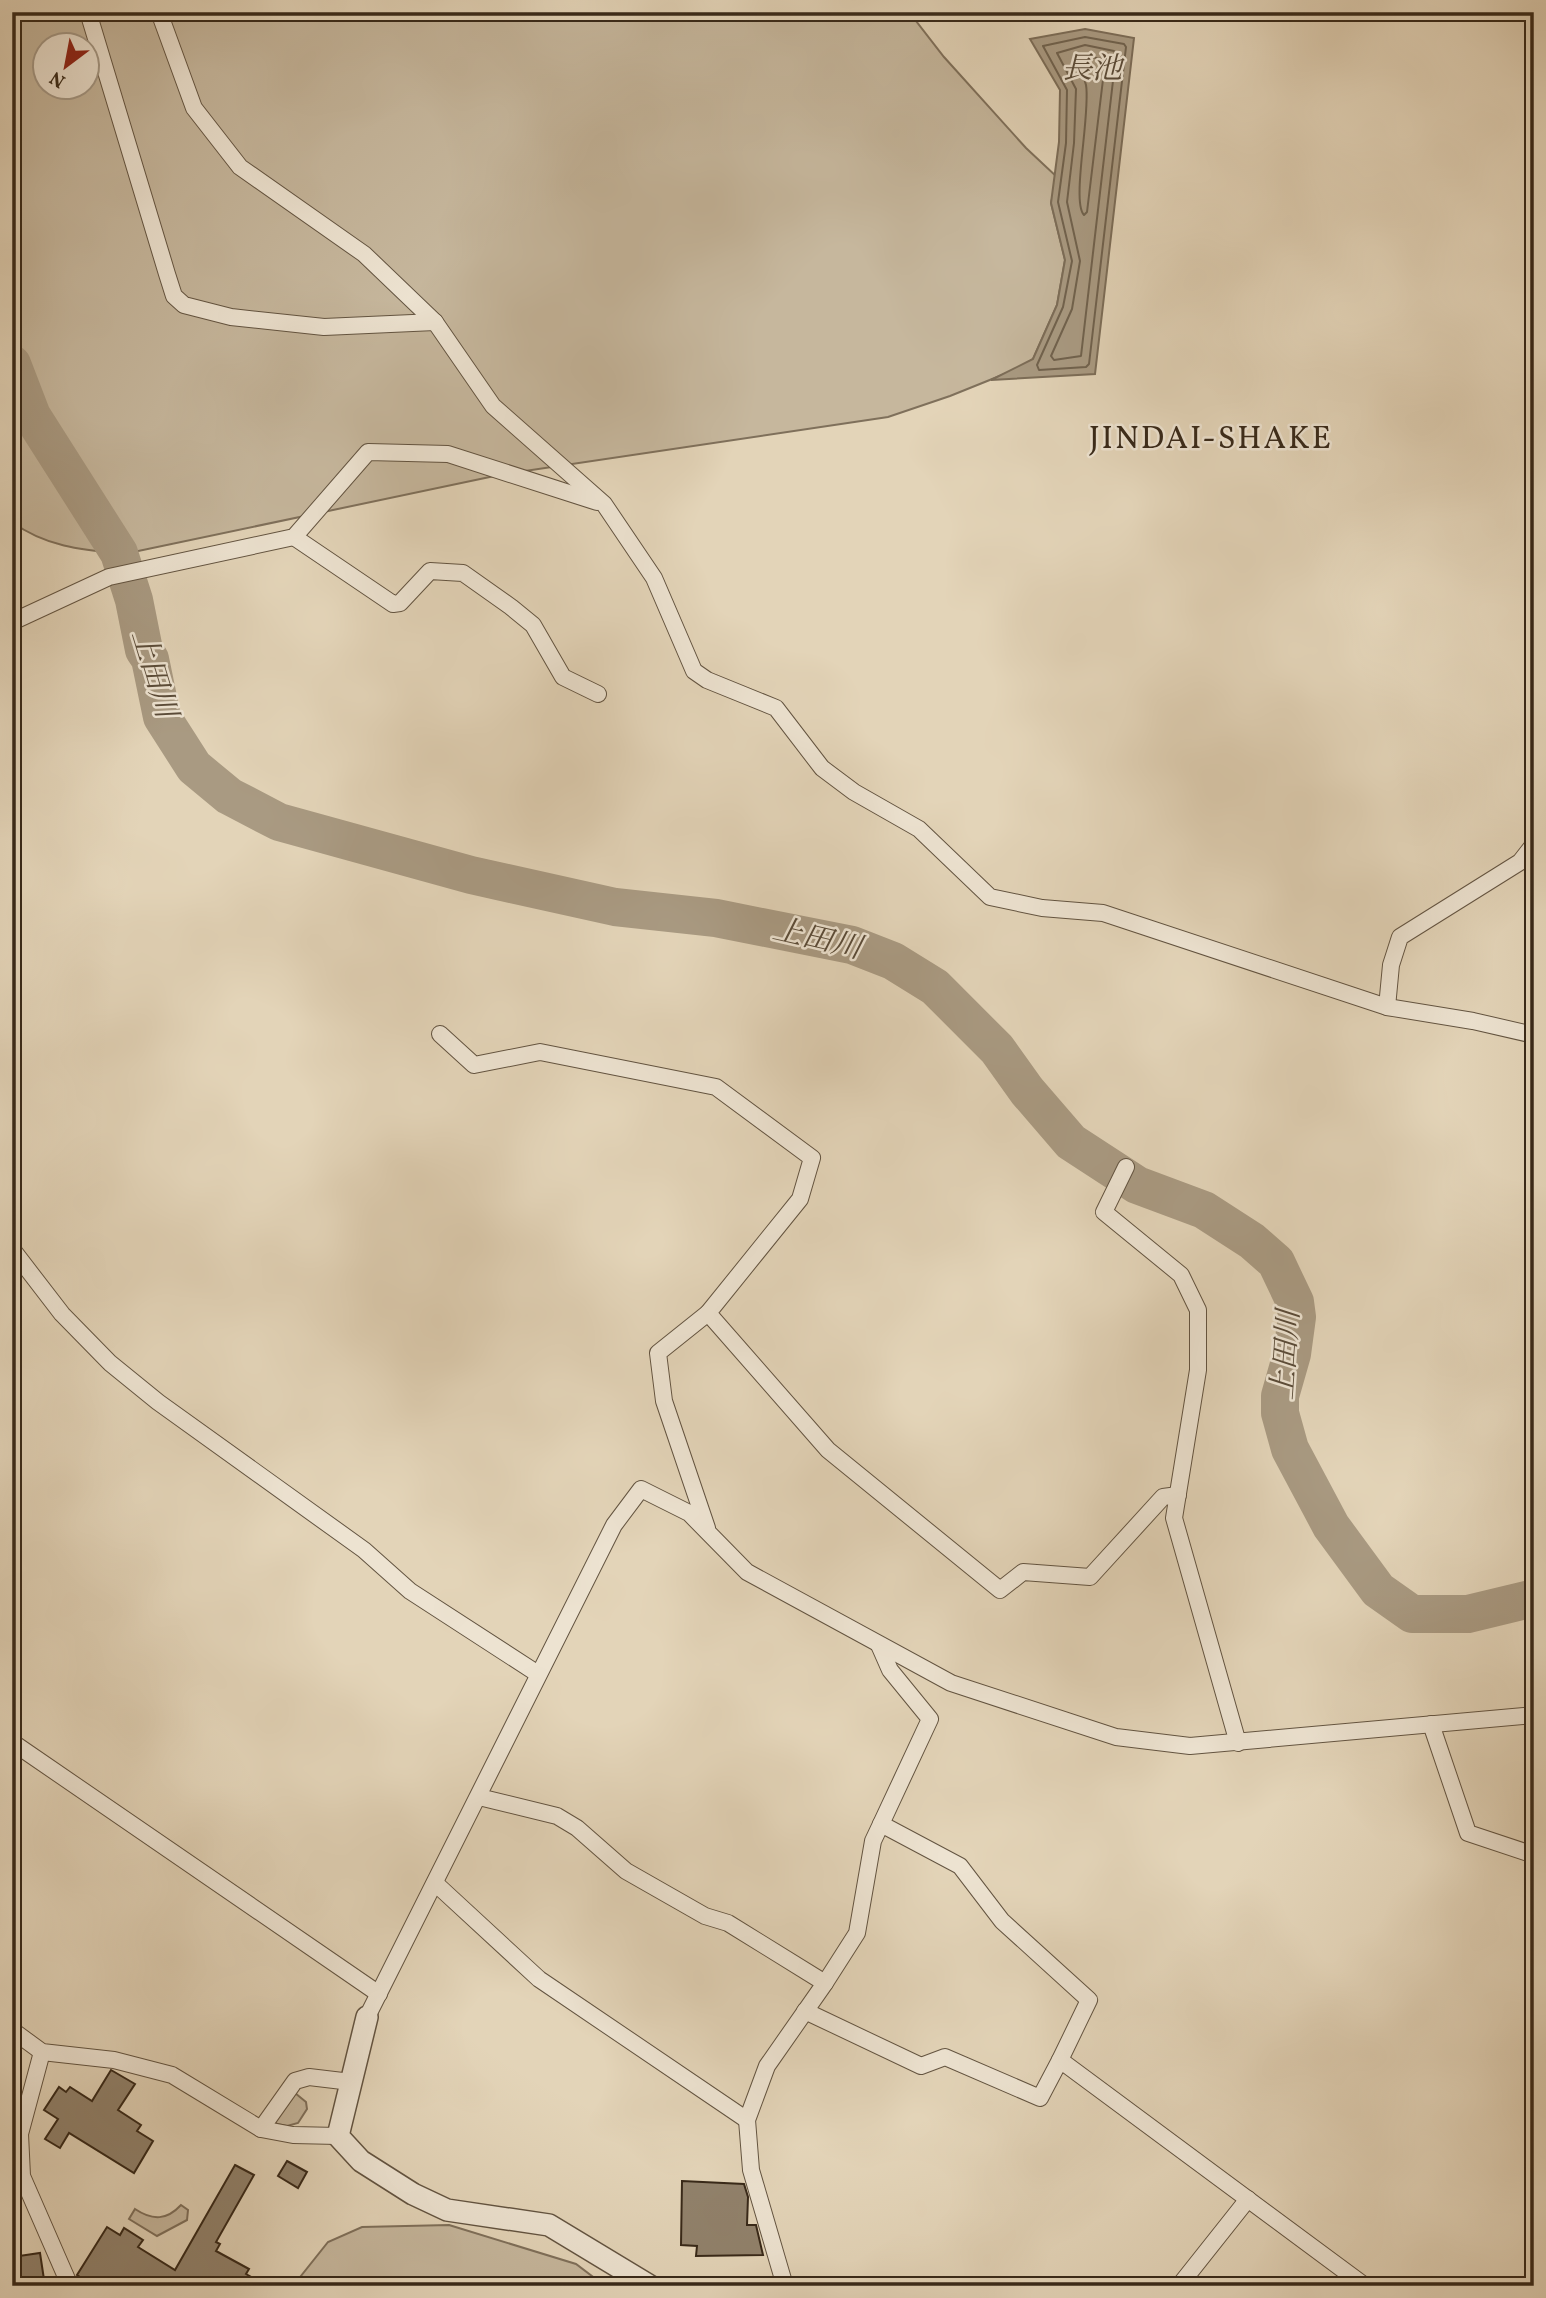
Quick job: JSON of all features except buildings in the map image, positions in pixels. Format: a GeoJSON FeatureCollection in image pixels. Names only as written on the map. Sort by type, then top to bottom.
{"type":"FeatureCollection","features":[{"type":"Feature","properties":{"kind":"street"},"geometry":{"type":"LineString","coordinates":[[88,12],[174,296],[184,305],[230,317],[324,327],[435,322]]}},
{"type":"Feature","properties":{"kind":"street"},"geometry":{"type":"LineString","coordinates":[[159,12],[194,108],[240,167],[364,254],[435,322],[494,406],[604,504],[654,578],[694,671],[707,680],[776,708],[822,768],[854,792],[919,829],[990,897],[1042,908],[1103,913],[1387,1007],[1473,1021],[1534,1035]]}},
{"type":"Feature","properties":{"kind":"street"},"geometry":{"type":"LineString","coordinates":[[12,622],[109,577],[294,537],[331,491],[368,453],[448,453],[604,504]]}},
{"type":"Feature","properties":{"kind":"street"},"geometry":{"type":"LineString","coordinates":[[294,537],[393,604],[400,603],[430,571],[463,573],[533,625],[564,677],[598,694]]}},
{"type":"Feature","properties":{"kind":"street"},"geometry":{"type":"LineString","coordinates":[[1387,1007],[1395,948],[1400,937],[1520,862],[1534,844]]}},
{"type":"Feature","properties":{"kind":"street"},"geometry":{"type":"LineString","coordinates":[[440,1034],[474,1065],[540,1052],[716,1087],[812,1158],[800,1199],[708,1313],[658,1353],[664,1401],[709,1533]]}},
{"type":"Feature","properties":{"kind":"street"},"geometry":{"type":"LineString","coordinates":[[1126,1167],[1104,1212],[1181,1275],[1198,1311],[1198,1370],[1174,1518],[1238,1743]]}},
{"type":"Feature","properties":{"kind":"street"},"geometry":{"type":"LineString","coordinates":[[12,1249],[62,1314],[110,1363],[158,1402],[365,1550],[410,1591],[538,1674]]}},
{"type":"Feature","properties":{"kind":"street"},"geometry":{"type":"LineString","coordinates":[[708,1313],[828,1450],[1000,1590],[1023,1572],[1090,1577],[1163,1497],[1178,1495]]}},
{"type":"Feature","properties":{"kind":"street"},"geometry":{"type":"LineString","coordinates":[[338,2136],[368,2017],[614,1525],[641,1489],[689,1513],[747,1572],[951,1683],[1115,1737],[1190,1746],[1534,1714]]}},
{"type":"Feature","properties":{"kind":"street"},"geometry":{"type":"LineString","coordinates":[[785,2286],[751,2170],[747,2120],[767,2066],[857,1933],[873,1841],[930,1719],[890,1670],[879,1645]]}},
{"type":"Feature","properties":{"kind":"street"},"geometry":{"type":"LineString","coordinates":[[1431,1724],[1468,1832],[1534,1855]]}},
{"type":"Feature","properties":{"kind":"street"},"geometry":{"type":"LineString","coordinates":[[12,1742],[379,1994]]}},
{"type":"Feature","properties":{"kind":"street"},"geometry":{"type":"LineString","coordinates":[[479,1797],[556,1816],[577,1828],[626,1871],[705,1916],[728,1923],[825,1983]]}},
{"type":"Feature","properties":{"kind":"street"},"geometry":{"type":"LineString","coordinates":[[805,2011],[921,2066],[945,2057],[1040,2098],[1089,2000],[1002,1921],[960,1867],[881,1824]]}},
{"type":"Feature","properties":{"kind":"street"},"geometry":{"type":"LineString","coordinates":[[435,1883],[539,1979],[747,2120]]}},
{"type":"Feature","properties":{"kind":"street"},"geometry":{"type":"LineString","coordinates":[[12,2031],[42,2052],[114,2060],[172,2075],[261,2129],[293,2135],[338,2136],[361,2161],[413,2194],[447,2210],[549,2225],[650,2286]]}},
{"type":"Feature","properties":{"kind":"street"},"geometry":{"type":"LineString","coordinates":[[42,2052],[20,2134],[22,2176],[70,2286]]}},
{"type":"Feature","properties":{"kind":"street"},"geometry":{"type":"LineString","coordinates":[[1060,2060],[1365,2286]]}},
{"type":"Feature","properties":{"kind":"street"},"geometry":{"type":"LineString","coordinates":[[261,2129],[295,2081],[309,2077],[351,2082]]}},
{"type":"Feature","properties":{"kind":"street"},"geometry":{"type":"LineString","coordinates":[[1179,2286],[1248,2199]]}},
{"type":"Feature","properties":{"kind":"shaded area"},"geometry":{"type":"Polygon","coordinates":[[[12,12],[909,12],[944,57],[1026,148],[1057,177],[1051,203],[1065,260],[1057,305],[1033,359],[1017,369],[950,396],[888,417],[504,474],[124,554],[80,549],[52,542],[12,522],[12,12]]]}},
{"type":"Feature","properties":{"kind":"shaded area"},"geometry":{"type":"Polygon","coordinates":[[[295,2093],[306,2102],[307,2109],[298,2123],[287,2126],[277,2124],[275,2122],[295,2093]]]}},
{"type":"Feature","properties":{"kind":"shaded area"},"geometry":{"type":"Polygon","coordinates":[[[181,2205],[188,2210],[187,2220],[157,2236],[129,2219],[135,2209],[148,2216],[160,2217],[170,2214],[181,2205]]]}},
{"type":"Feature","properties":{"kind":"shaded area"},"geometry":{"type":"Polygon","coordinates":[[[449,2225],[576,2264],[605,2286],[293,2286],[328,2242],[362,2227],[449,2225]]]}},
{"type":"Feature","properties":{"kind":"water","name":"長池"},"geometry":{"type":"Polygon","coordinates":[[[1085,29],[1134,38],[1095,374],[991,380],[1033,359],[1057,305],[1065,260],[1051,203],[1059,142],[1060,90],[1030,39],[1085,29]]]}},
{"type":"Feature","properties":{"kind":"waterway","name":"上田川"},"geometry":{"type":"LineString","coordinates":[[12,364],[32,416],[119,553],[134,600],[144,650],[150,659],[162,717],[194,767],[229,796],[279,822],[471,875],[615,907],[716,918],[852,945],[893,961],[935,987],[997,1049],[1027,1091],[1071,1142],[1137,1185],[1204,1210],[1252,1241],[1276,1262],[1295,1302],[1297,1317],[1292,1354],[1280,1396],[1280,1413],[1290,1449],[1331,1526],[1378,1590],[1412,1614],[1468,1614],[1534,1598]]}},
{"type":"Feature","properties":{"kind":"district","name":"JINDAI-SHAKE"},"geometry":{"type":"Point","coordinates":[1211,440]}}]}
